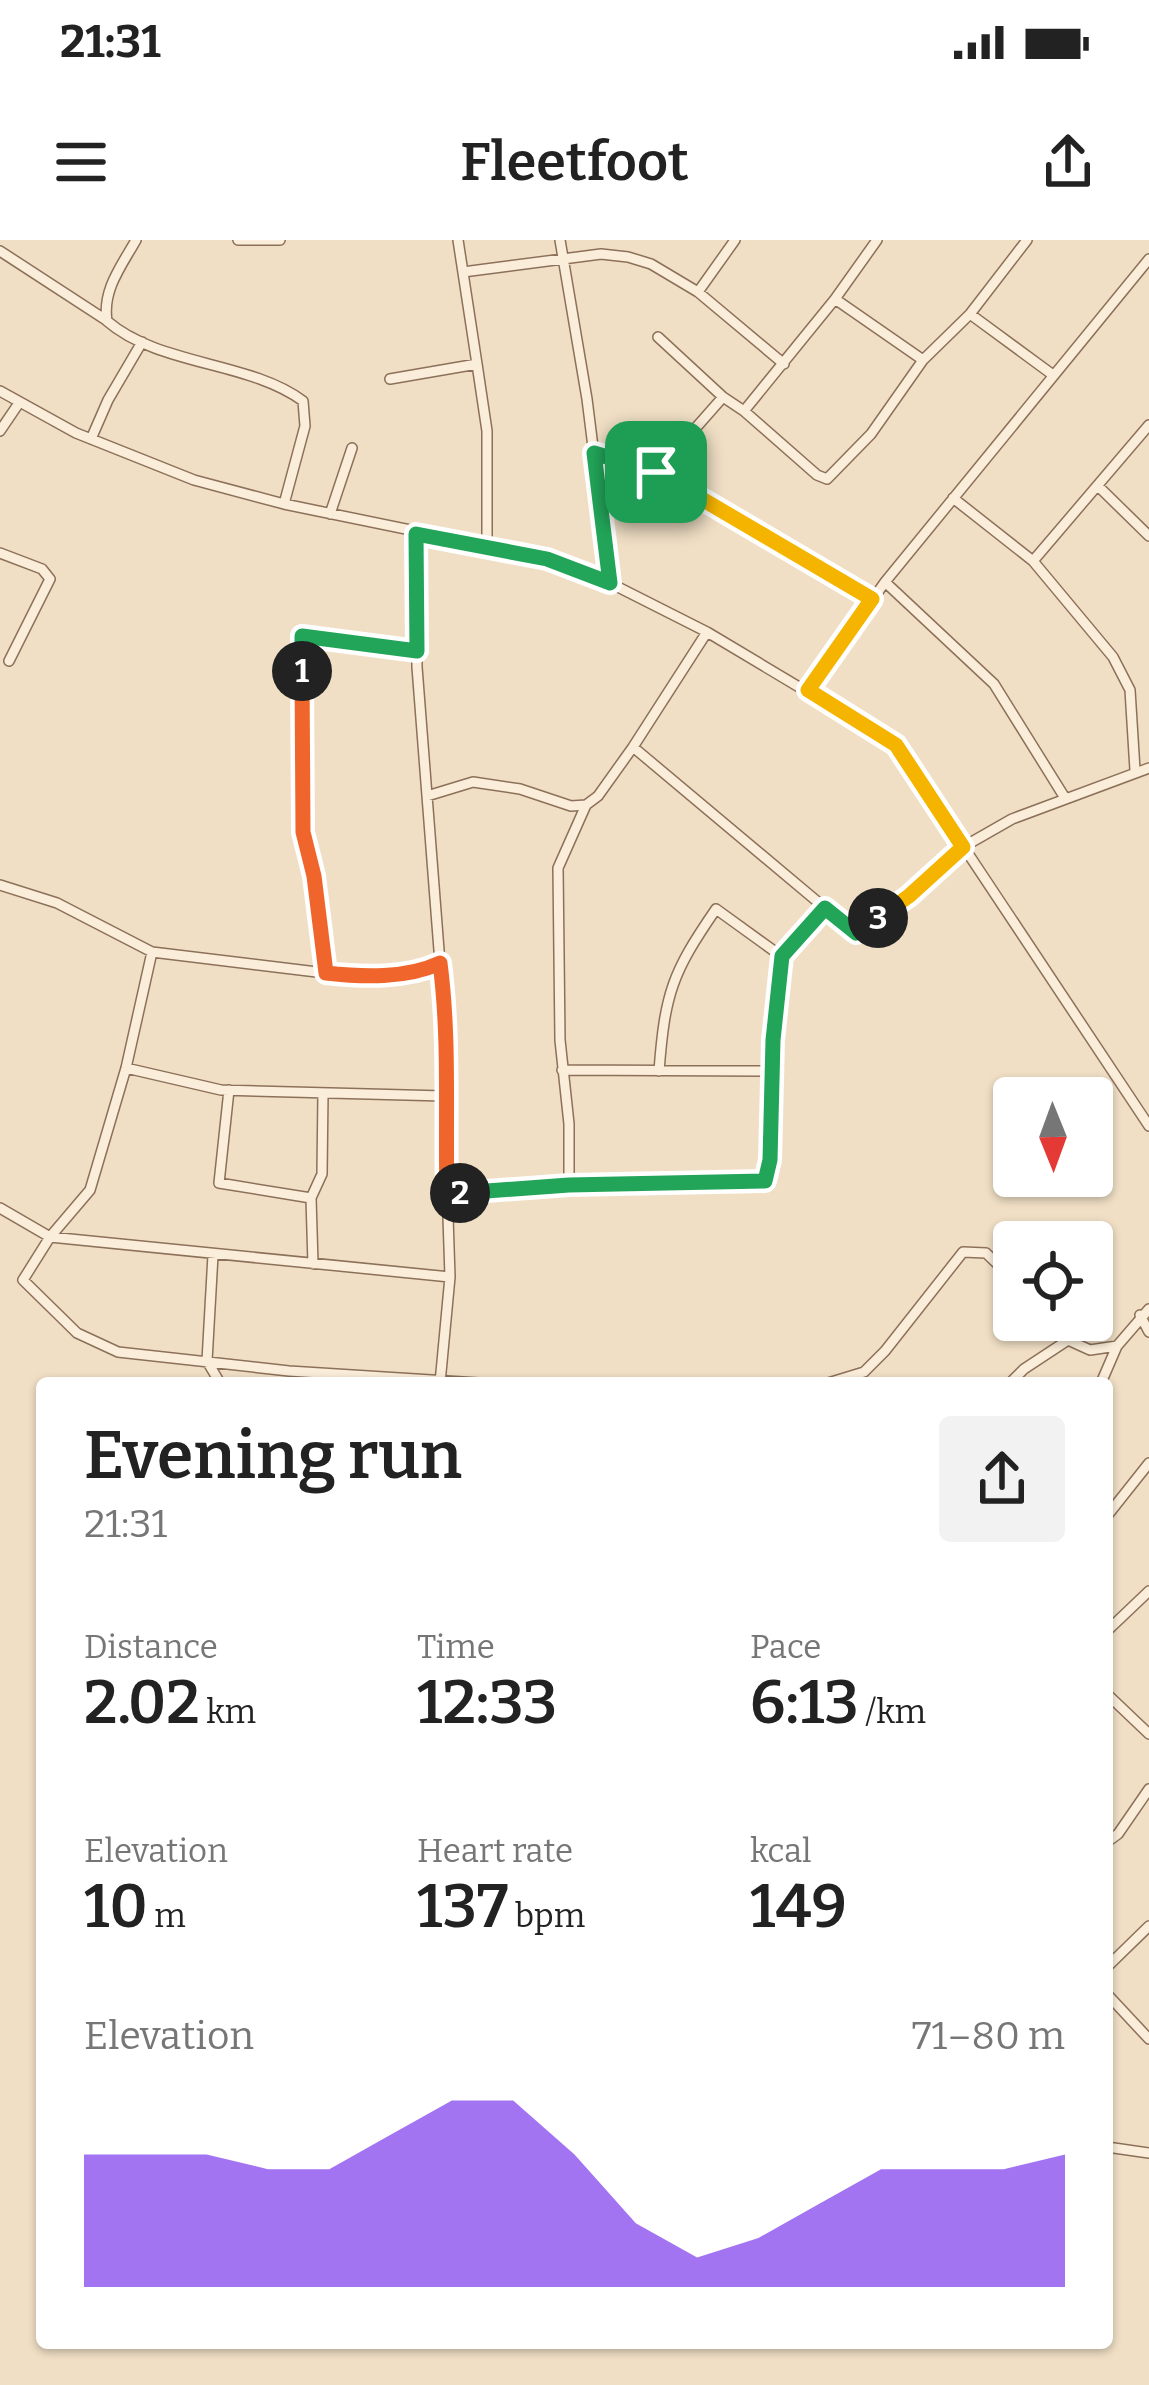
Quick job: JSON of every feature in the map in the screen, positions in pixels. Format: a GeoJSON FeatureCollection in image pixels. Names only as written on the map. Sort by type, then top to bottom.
{"type":"FeatureCollection","features":[{"type":"Feature","properties":{"kind":"street"},"geometry":{"type":"LineString","coordinates":[[107,320],[111,284],[136,240]]}},
{"type":"Feature","properties":{"kind":"street"},"geometry":{"type":"LineString","coordinates":[[238,240],[280,240]]}},
{"type":"Feature","properties":{"kind":"street"},"geometry":{"type":"LineString","coordinates":[[458,240],[487,431],[487,545]]}},
{"type":"Feature","properties":{"kind":"street"},"geometry":{"type":"LineString","coordinates":[[560,240],[610,583]]}},
{"type":"Feature","properties":{"kind":"street"},"geometry":{"type":"LineString","coordinates":[[698,292],[735,240]]}},
{"type":"Feature","properties":{"kind":"street"},"geometry":{"type":"LineString","coordinates":[[855,240],[868,251]]}},
{"type":"Feature","properties":{"kind":"street"},"geometry":{"type":"LineString","coordinates":[[744,411],[878,240]]}},
{"type":"Feature","properties":{"kind":"street"},"geometry":{"type":"LineString","coordinates":[[658,337],[723,397],[827,479],[872,434],[923,360],[970,314],[1027,240]]}},
{"type":"Feature","properties":{"kind":"street"},"geometry":{"type":"LineString","coordinates":[[0,251],[142,342],[303,400],[305,426],[284,504]]}},
{"type":"Feature","properties":{"kind":"street"},"geometry":{"type":"LineString","coordinates":[[463,272],[601,254],[628,257],[651,264],[698,292],[784,364]]}},
{"type":"Feature","properties":{"kind":"street"},"geometry":{"type":"LineString","coordinates":[[808,690],[885,582],[1149,259]]}},
{"type":"Feature","properties":{"kind":"street"},"geometry":{"type":"LineString","coordinates":[[835,299],[923,360]]}},
{"type":"Feature","properties":{"kind":"street"},"geometry":{"type":"LineString","coordinates":[[970,314],[1053,375]]}},
{"type":"Feature","properties":{"kind":"street"},"geometry":{"type":"LineString","coordinates":[[92,440],[108,400],[142,342]]}},
{"type":"Feature","properties":{"kind":"street"},"geometry":{"type":"LineString","coordinates":[[390,379],[477,364]]}},
{"type":"Feature","properties":{"kind":"street"},"geometry":{"type":"LineString","coordinates":[[0,391],[92,440],[194,480],[416,534],[547,559],[610,583],[707,632],[896,745],[1149,1126]]}},
{"type":"Feature","properties":{"kind":"street"},"geometry":{"type":"LineString","coordinates":[[656,472],[723,397]]}},
{"type":"Feature","properties":{"kind":"street"},"geometry":{"type":"LineString","coordinates":[[0,431],[19,403]]}},
{"type":"Feature","properties":{"kind":"street"},"geometry":{"type":"LineString","coordinates":[[1033,561],[1149,425]]}},
{"type":"Feature","properties":{"kind":"street"},"geometry":{"type":"LineString","coordinates":[[329,514],[352,448]]}},
{"type":"Feature","properties":{"kind":"street"},"geometry":{"type":"LineString","coordinates":[[594,453],[656,472],[872,599]]}},
{"type":"Feature","properties":{"kind":"street"},"geometry":{"type":"LineString","coordinates":[[1098,486],[1149,536]]}},
{"type":"Feature","properties":{"kind":"street"},"geometry":{"type":"LineString","coordinates":[[953,498],[1033,561],[1112,657],[1130,690],[1135,770]]}},
{"type":"Feature","properties":{"kind":"street"},"geometry":{"type":"LineString","coordinates":[[416,534],[417,651],[447,1020],[444,1096],[450,1276],[440,1377]]}},
{"type":"Feature","properties":{"kind":"street"},"geometry":{"type":"LineString","coordinates":[[0,553],[42,569],[50,579],[9,661]]}},
{"type":"Feature","properties":{"kind":"street"},"geometry":{"type":"LineString","coordinates":[[885,582],[994,684],[1065,798]]}},
{"type":"Feature","properties":{"kind":"street"},"geometry":{"type":"LineString","coordinates":[[569,1185],[558,868],[586,805],[598,796],[633,747],[707,632]]}},
{"type":"Feature","properties":{"kind":"street"},"geometry":{"type":"LineString","coordinates":[[326,973],[314,876],[303,832],[302,636],[417,651]]}},
{"type":"Feature","properties":{"kind":"street"},"geometry":{"type":"LineString","coordinates":[[633,747],[856,933],[909,896],[963,847],[1012,819],[1149,768]]}},
{"type":"Feature","properties":{"kind":"street"},"geometry":{"type":"LineString","coordinates":[[428,796],[473,782],[520,789],[571,806],[586,805]]}},
{"type":"Feature","properties":{"kind":"street"},"geometry":{"type":"LineString","coordinates":[[0,885],[57,903],[152,952],[358,977],[422,970],[440,963]]}},
{"type":"Feature","properties":{"kind":"street"},"geometry":{"type":"LineString","coordinates":[[659,1071],[664,1007],[682,959],[716,908],[782,956]]}},
{"type":"Feature","properties":{"kind":"street"},"geometry":{"type":"LineString","coordinates":[[447,1194],[569,1185],[765,1181],[782,956],[825,908]]}},
{"type":"Feature","properties":{"kind":"street"},"geometry":{"type":"LineString","coordinates":[[152,952],[126,1068],[90,1190],[23,1280],[77,1333],[118,1352],[380,1377]]}},
{"type":"Feature","properties":{"kind":"street"},"geometry":{"type":"LineString","coordinates":[[126,1068],[229,1090],[444,1096]]}},
{"type":"Feature","properties":{"kind":"street"},"geometry":{"type":"LineString","coordinates":[[562,1070],[773,1071]]}},
{"type":"Feature","properties":{"kind":"street"},"geometry":{"type":"LineString","coordinates":[[229,1090],[220,1184],[311,1198]]}},
{"type":"Feature","properties":{"kind":"street"},"geometry":{"type":"LineString","coordinates":[[313,1264],[311,1198],[322,1174],[323,1094]]}},
{"type":"Feature","properties":{"kind":"street"},"geometry":{"type":"LineString","coordinates":[[0,1208],[50,1238],[450,1276]]}},
{"type":"Feature","properties":{"kind":"street"},"geometry":{"type":"LineString","coordinates":[[847,1377],[863,1372],[898,1337],[963,1252],[986,1253],[993,1260]]}},
{"type":"Feature","properties":{"kind":"street"},"geometry":{"type":"LineString","coordinates":[[213,1255],[207,1361],[216,1377]]}},
{"type":"Feature","properties":{"kind":"street"},"geometry":{"type":"LineString","coordinates":[[1145,1312],[1149,1332]]}},
{"type":"Feature","properties":{"kind":"street"},"geometry":{"type":"LineString","coordinates":[[1104,1377],[1117,1346],[1145,1312]]}},
{"type":"Feature","properties":{"kind":"street"},"geometry":{"type":"LineString","coordinates":[[1018,1377],[1067,1341]]}},
{"type":"Feature","properties":{"kind":"street"},"geometry":{"type":"LineString","coordinates":[[1070,1341],[1090,1350],[1117,1346]]}},
{"type":"Feature","properties":{"kind":"street"},"geometry":{"type":"LineString","coordinates":[[863,1372],[870,1377]]}},
{"type":"Feature","properties":{"kind":"street"},"geometry":{"type":"LineString","coordinates":[[1113,1508],[1149,1463]]}},
{"type":"Feature","properties":{"kind":"street"},"geometry":{"type":"LineString","coordinates":[[1113,1626],[1147,1598]]}},
{"type":"Feature","properties":{"kind":"street"},"geometry":{"type":"LineString","coordinates":[[1113,1700],[1149,1734]]}},
{"type":"Feature","properties":{"kind":"street"},"geometry":{"type":"LineString","coordinates":[[1113,1838],[1149,1789]]}},
{"type":"Feature","properties":{"kind":"street"},"geometry":{"type":"LineString","coordinates":[[1113,1961],[1149,1926]]}},
{"type":"Feature","properties":{"kind":"street"},"geometry":{"type":"LineString","coordinates":[[1113,2000],[1149,2038]]}},
{"type":"Feature","properties":{"kind":"street"},"geometry":{"type":"LineString","coordinates":[[1113,2148],[1149,2153]]}},
{"type":"Feature","properties":{"kind":"route"},"geometry":{"type":"LineString","coordinates":[[594,453],[656,472],[872,599],[808,690],[896,745],[963,847],[909,896],[856,933],[825,908],[782,956],[765,1181],[569,1185],[447,1194],[447,1020],[440,963],[422,970],[358,977],[326,973],[314,876],[303,832],[302,636],[417,651],[416,534],[547,559],[610,583],[594,453]]}}]}
